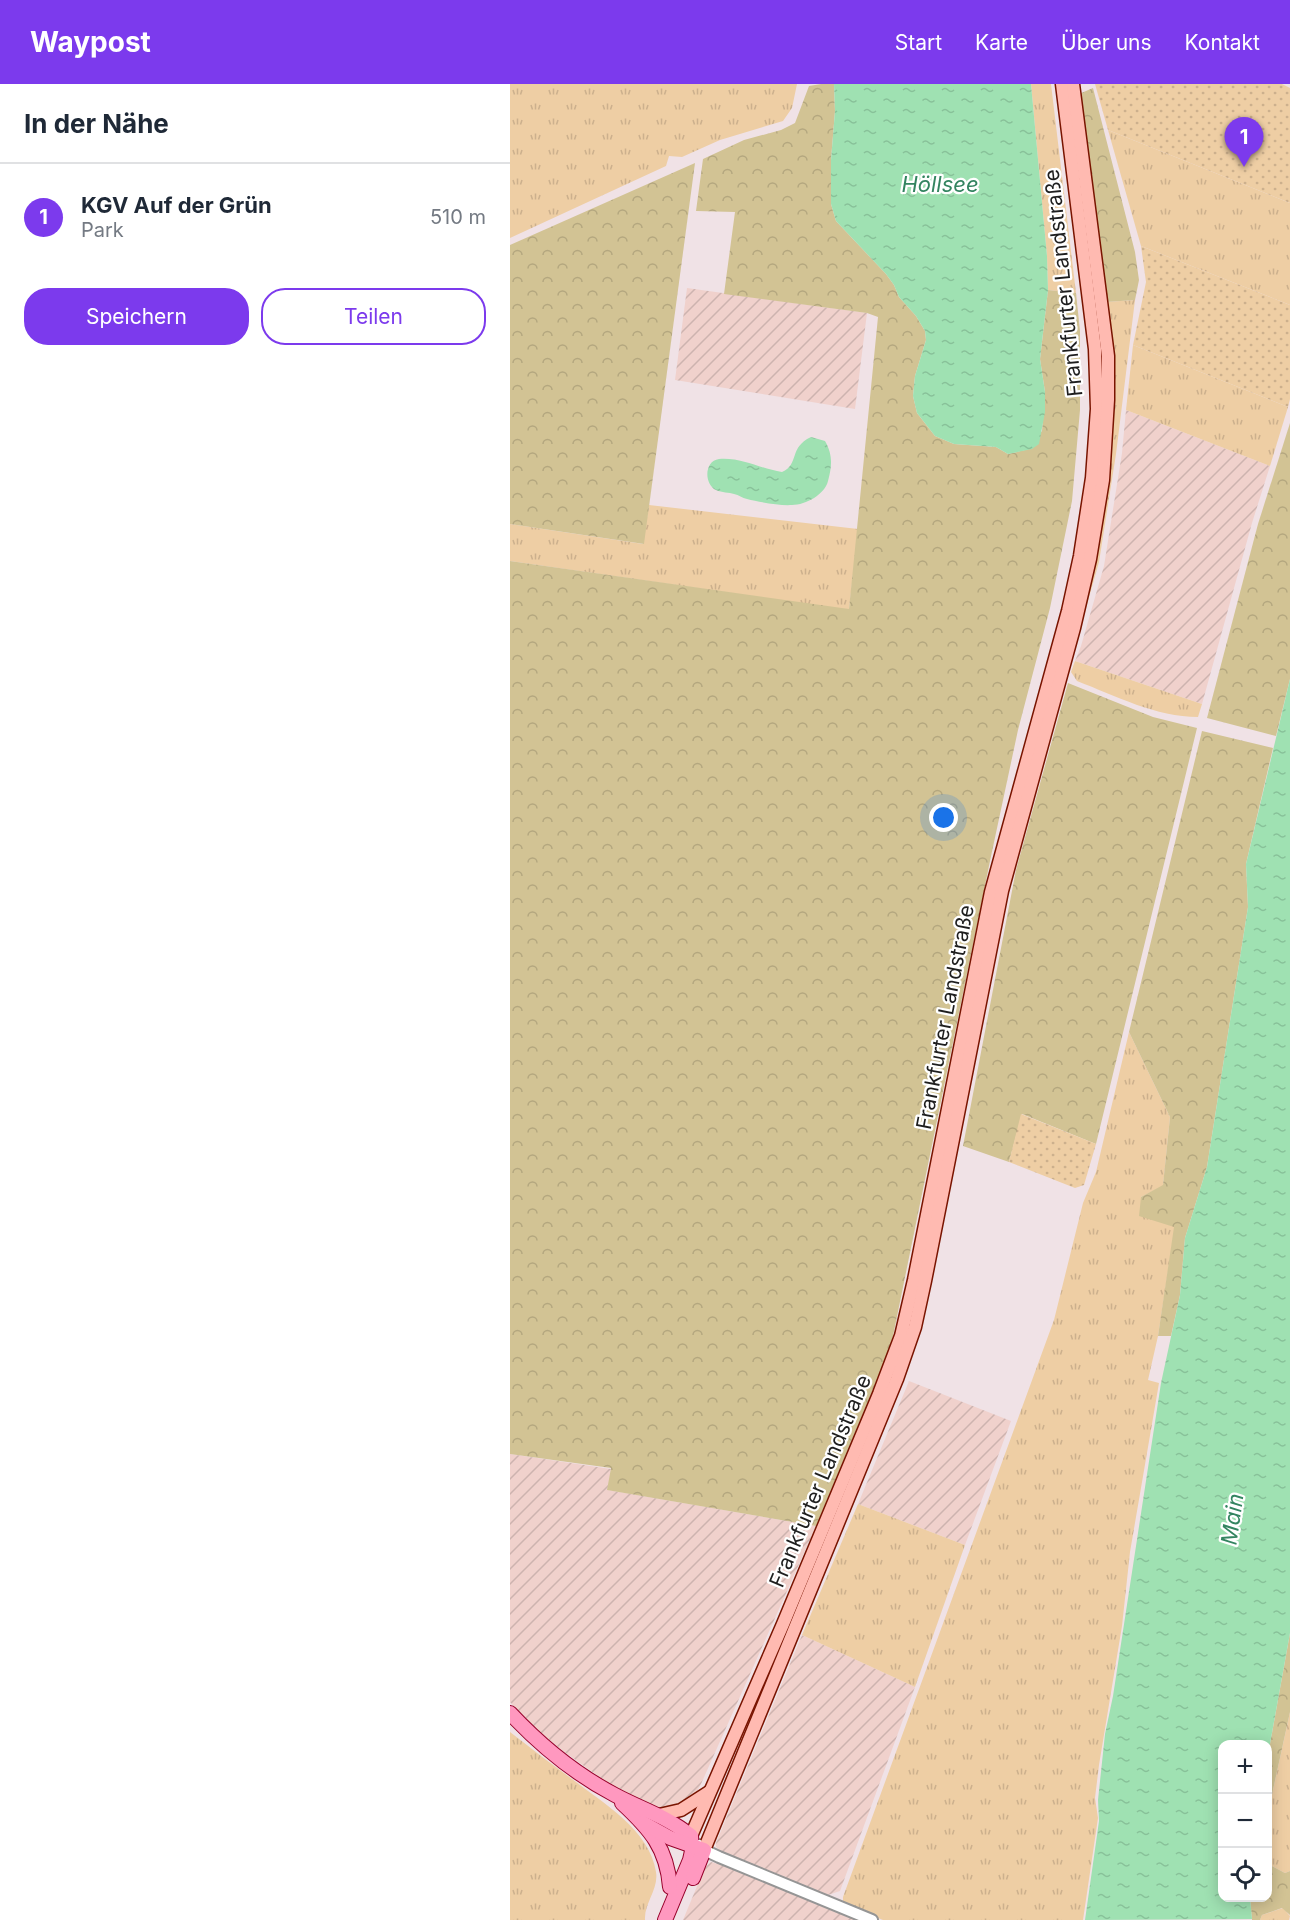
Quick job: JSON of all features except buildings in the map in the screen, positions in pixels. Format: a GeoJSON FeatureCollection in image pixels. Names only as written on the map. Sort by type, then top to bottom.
{"type":"FeatureCollection","features":[{"type":"Feature","properties":{"kind":"main road","name":"Frankfurter Landstraße"},"geometry":{"type":"LineString","coordinates":[[675,1920],[697,1846],[710,1791],[779,1634],[901,1336],[991,892],[1068,611],[1080,556],[1092,478],[1097,409],[1096,375],[1093,323],[1062,84]]}},
{"type":"Feature","properties":{"kind":"main road","name":"Frankfurter Landstraße"},"geometry":{"type":"LineString","coordinates":[[656,1920],[670,1887],[697,1846],[897,1379],[912,1335],[926,1281],[1002,891],[1074,628],[1090,559],[1103,480],[1108,356],[1073,84]]}},
{"type":"Feature","properties":{"kind":"main road"},"geometry":{"type":"LineString","coordinates":[[510,1713],[557,1757],[613,1794],[674,1823],[697,1846]]}},
{"type":"Feature","properties":{"kind":"main road"},"geometry":{"type":"LineString","coordinates":[[659,1815],[681,1810],[710,1791]]}},
{"type":"Feature","properties":{"kind":"main road"},"geometry":{"type":"LineString","coordinates":[[613,1794],[643,1823],[662,1851],[669,1869],[670,1887]]}},
{"type":"Feature","properties":{"kind":"main road"},"geometry":{"type":"LineString","coordinates":[[643,1823],[697,1846]]}},
{"type":"Feature","properties":{"kind":"main road"},"geometry":{"type":"LineString","coordinates":[[665,1920],[697,1846]]}},
{"type":"Feature","properties":{"kind":"street"},"geometry":{"type":"LineString","coordinates":[[697,1846],[872,1920]]}},
{"type":"Feature","properties":{"kind":"shaded area"},"geometry":{"type":"Polygon","coordinates":[[[687,288],[867,313],[855,409],[675,380],[687,288]]]}},
{"type":"Feature","properties":{"kind":"shaded area"},"geometry":{"type":"Polygon","coordinates":[[[1126,410],[1270,466],[1202,704],[1075,661],[1104,566],[1122,453],[1126,410]]]}},
{"type":"Feature","properties":{"kind":"shaded area"},"geometry":{"type":"Polygon","coordinates":[[[909,1381],[1011,1421],[965,1545],[858,1504],[909,1381]]]}},
{"type":"Feature","properties":{"kind":"shaded area"},"geometry":{"type":"Polygon","coordinates":[[[510,1454],[611,1469],[608,1490],[816,1526],[701,1784],[695,1795],[686,1803],[669,1810],[656,1809],[625,1795],[563,1751],[530,1724],[510,1702],[510,1454]]]}},
{"type":"Feature","properties":{"kind":"shaded area"},"geometry":{"type":"Polygon","coordinates":[[[802,1635],[915,1687],[840,1891],[828,1895],[724,1854],[716,1847],[802,1635]]]}},
{"type":"Feature","properties":{"kind":"shaded area"},"geometry":{"type":"Polygon","coordinates":[[[711,1862],[857,1920],[683,1920],[705,1867],[711,1862]]]}},
{"type":"Feature","properties":{"kind":"green space"},"geometry":{"type":"Polygon","coordinates":[[[510,84],[797,84],[792,108],[783,121],[720,140],[682,157],[669,156],[666,166],[510,238],[510,84]]]}},
{"type":"Feature","properties":{"kind":"green space"},"geometry":{"type":"Polygon","coordinates":[[[834,84],[831,204],[836,221],[886,274],[899,297],[916,316],[925,331],[926,340],[915,376],[913,396],[917,413],[935,436],[954,444],[996,447],[1008,454],[1025,450],[1042,431],[1045,392],[1040,359],[1048,290],[1076,293],[1080,331],[1080,410],[1072,501],[1050,608],[1018,730],[893,1336],[816,1526],[607,1490],[611,1468],[510,1454],[510,561],[849,609],[878,317],[867,313],[724,294],[735,212],[696,211],[703,159],[744,140],[781,130],[795,123],[809,86],[834,84]]]}},
{"type":"Feature","properties":{"kind":"green space"},"geometry":{"type":"Polygon","coordinates":[[[1031,84],[1051,84],[1076,293],[1048,290],[1031,84]]]}},
{"type":"Feature","properties":{"kind":"green space"},"geometry":{"type":"Polygon","coordinates":[[[1095,84],[1282,84],[1290,88],[1290,203],[1108,130],[1095,84]]]}},
{"type":"Feature","properties":{"kind":"green space"},"geometry":{"type":"Polygon","coordinates":[[[1093,88],[1135,252],[1139,280],[1135,300],[1106,302],[1079,94],[1093,88]]]}},
{"type":"Feature","properties":{"kind":"green space"},"geometry":{"type":"Polygon","coordinates":[[[1108,130],[1290,203],[1290,305],[1141,246],[1108,130]]]}},
{"type":"Feature","properties":{"kind":"green space"},"geometry":{"type":"Polygon","coordinates":[[[695,163],[644,544],[510,524],[510,245],[695,163]]]}},
{"type":"Feature","properties":{"kind":"green space"},"geometry":{"type":"Polygon","coordinates":[[[1141,246],[1290,305],[1290,399],[1288,407],[1133,345],[1146,282],[1141,246]]]}},
{"type":"Feature","properties":{"kind":"green space"},"geometry":{"type":"Polygon","coordinates":[[[1135,300],[1116,454],[1099,562],[1071,661],[1094,560],[1106,302],[1135,300]]]}},
{"type":"Feature","properties":{"kind":"green space"},"geometry":{"type":"Polygon","coordinates":[[[1133,345],[1288,407],[1270,466],[1126,410],[1133,345]]]}},
{"type":"Feature","properties":{"kind":"green space"},"geometry":{"type":"Polygon","coordinates":[[[1290,423],[1290,679],[1276,736],[1207,718],[1258,524],[1290,423]]]}},
{"type":"Feature","properties":{"kind":"green space"},"geometry":{"type":"Polygon","coordinates":[[[649,505],[858,529],[849,610],[510,561],[510,524],[643,544],[649,505]]]}},
{"type":"Feature","properties":{"kind":"green space"},"geometry":{"type":"Polygon","coordinates":[[[1075,661],[1202,704],[1198,717],[1152,710],[1077,681],[1071,672],[1075,661]]]}},
{"type":"Feature","properties":{"kind":"green space"},"geometry":{"type":"Polygon","coordinates":[[[1068,683],[1153,717],[1197,728],[1096,1144],[1022,1114],[1009,1162],[963,1146],[1016,870],[1068,683]]]}},
{"type":"Feature","properties":{"kind":"green space"},"geometry":{"type":"Polygon","coordinates":[[[1202,731],[1273,748],[1246,864],[1248,907],[1207,1167],[1185,1238],[1180,1295],[1171,1336],[1158,1336],[1174,1227],[1139,1216],[1141,1197],[1163,1185],[1170,1117],[1129,1032],[1202,731]]]}},
{"type":"Feature","properties":{"kind":"green space"},"geometry":{"type":"Polygon","coordinates":[[[1129,1032],[1170,1117],[1163,1186],[1141,1197],[1175,1226],[1158,1336],[1148,1380],[1159,1383],[1130,1552],[1122,1626],[1099,1765],[1095,1798],[1098,1818],[1083,1920],[883,1920],[843,1904],[843,1897],[1054,1320],[1083,1203],[1096,1172],[1129,1032]]]}},
{"type":"Feature","properties":{"kind":"green space"},"geometry":{"type":"Polygon","coordinates":[[[1021,1114],[1096,1144],[1084,1185],[1075,1188],[1009,1162],[1021,1114]]]}},
{"type":"Feature","properties":{"kind":"green space"},"geometry":{"type":"Polygon","coordinates":[[[858,1504],[965,1545],[915,1687],[802,1635],[858,1504]]]}},
{"type":"Feature","properties":{"kind":"green space"},"geometry":{"type":"Polygon","coordinates":[[[1290,1633],[1290,1712],[1272,1795],[1271,1740],[1290,1633]]]}},
{"type":"Feature","properties":{"kind":"green space"},"geometry":{"type":"Polygon","coordinates":[[[1290,1712],[1290,1871],[1285,1873],[1272,1866],[1272,1795],[1290,1712]]]}},
{"type":"Feature","properties":{"kind":"green space"},"geometry":{"type":"Polygon","coordinates":[[[510,1732],[611,1808],[635,1830],[645,1843],[652,1857],[656,1878],[645,1920],[510,1920],[510,1732]]]}},
{"type":"Feature","properties":{"kind":"green space"},"geometry":{"type":"Polygon","coordinates":[[[1272,1866],[1285,1873],[1290,1871],[1290,1915],[1282,1908],[1262,1915],[1260,1920],[1252,1920],[1250,1902],[1272,1902],[1272,1866]]]}},
{"type":"Feature","properties":{"kind":"green space"},"geometry":{"type":"Polygon","coordinates":[[[1283,1908],[1290,1916],[1289,1920],[1260,1920],[1262,1915],[1283,1908]]]}},
{"type":"Feature","properties":{"kind":"water","name":"Höllsee"},"geometry":{"type":"Polygon","coordinates":[[[834,84],[1031,84],[1048,290],[1040,359],[1045,392],[1045,412],[1039,444],[1032,449],[1008,454],[996,447],[954,444],[935,436],[917,413],[913,396],[915,376],[926,340],[925,331],[916,316],[899,297],[886,274],[836,221],[831,204],[834,84]]]}},
{"type":"Feature","properties":{"kind":"water"},"geometry":{"type":"Polygon","coordinates":[[[811,437],[825,441],[831,456],[831,465],[826,486],[809,501],[797,505],[782,505],[745,499],[732,493],[718,491],[709,483],[708,468],[719,459],[743,461],[782,472],[791,465],[799,446],[811,437]]]}},
{"type":"Feature","properties":{"kind":"water","name":"Main"},"geometry":{"type":"Polygon","coordinates":[[[1290,679],[1290,1633],[1271,1740],[1218,1740],[1218,1902],[1250,1902],[1252,1919],[1085,1920],[1099,1821],[1098,1800],[1105,1734],[1113,1696],[1161,1383],[1180,1295],[1185,1238],[1207,1167],[1248,907],[1246,864],[1290,679]]]}},
{"type":"Feature","properties":{"kind":"place","name":"KGV Auf der Grün"},"geometry":{"type":"Point","coordinates":[1244,167]}}]}
